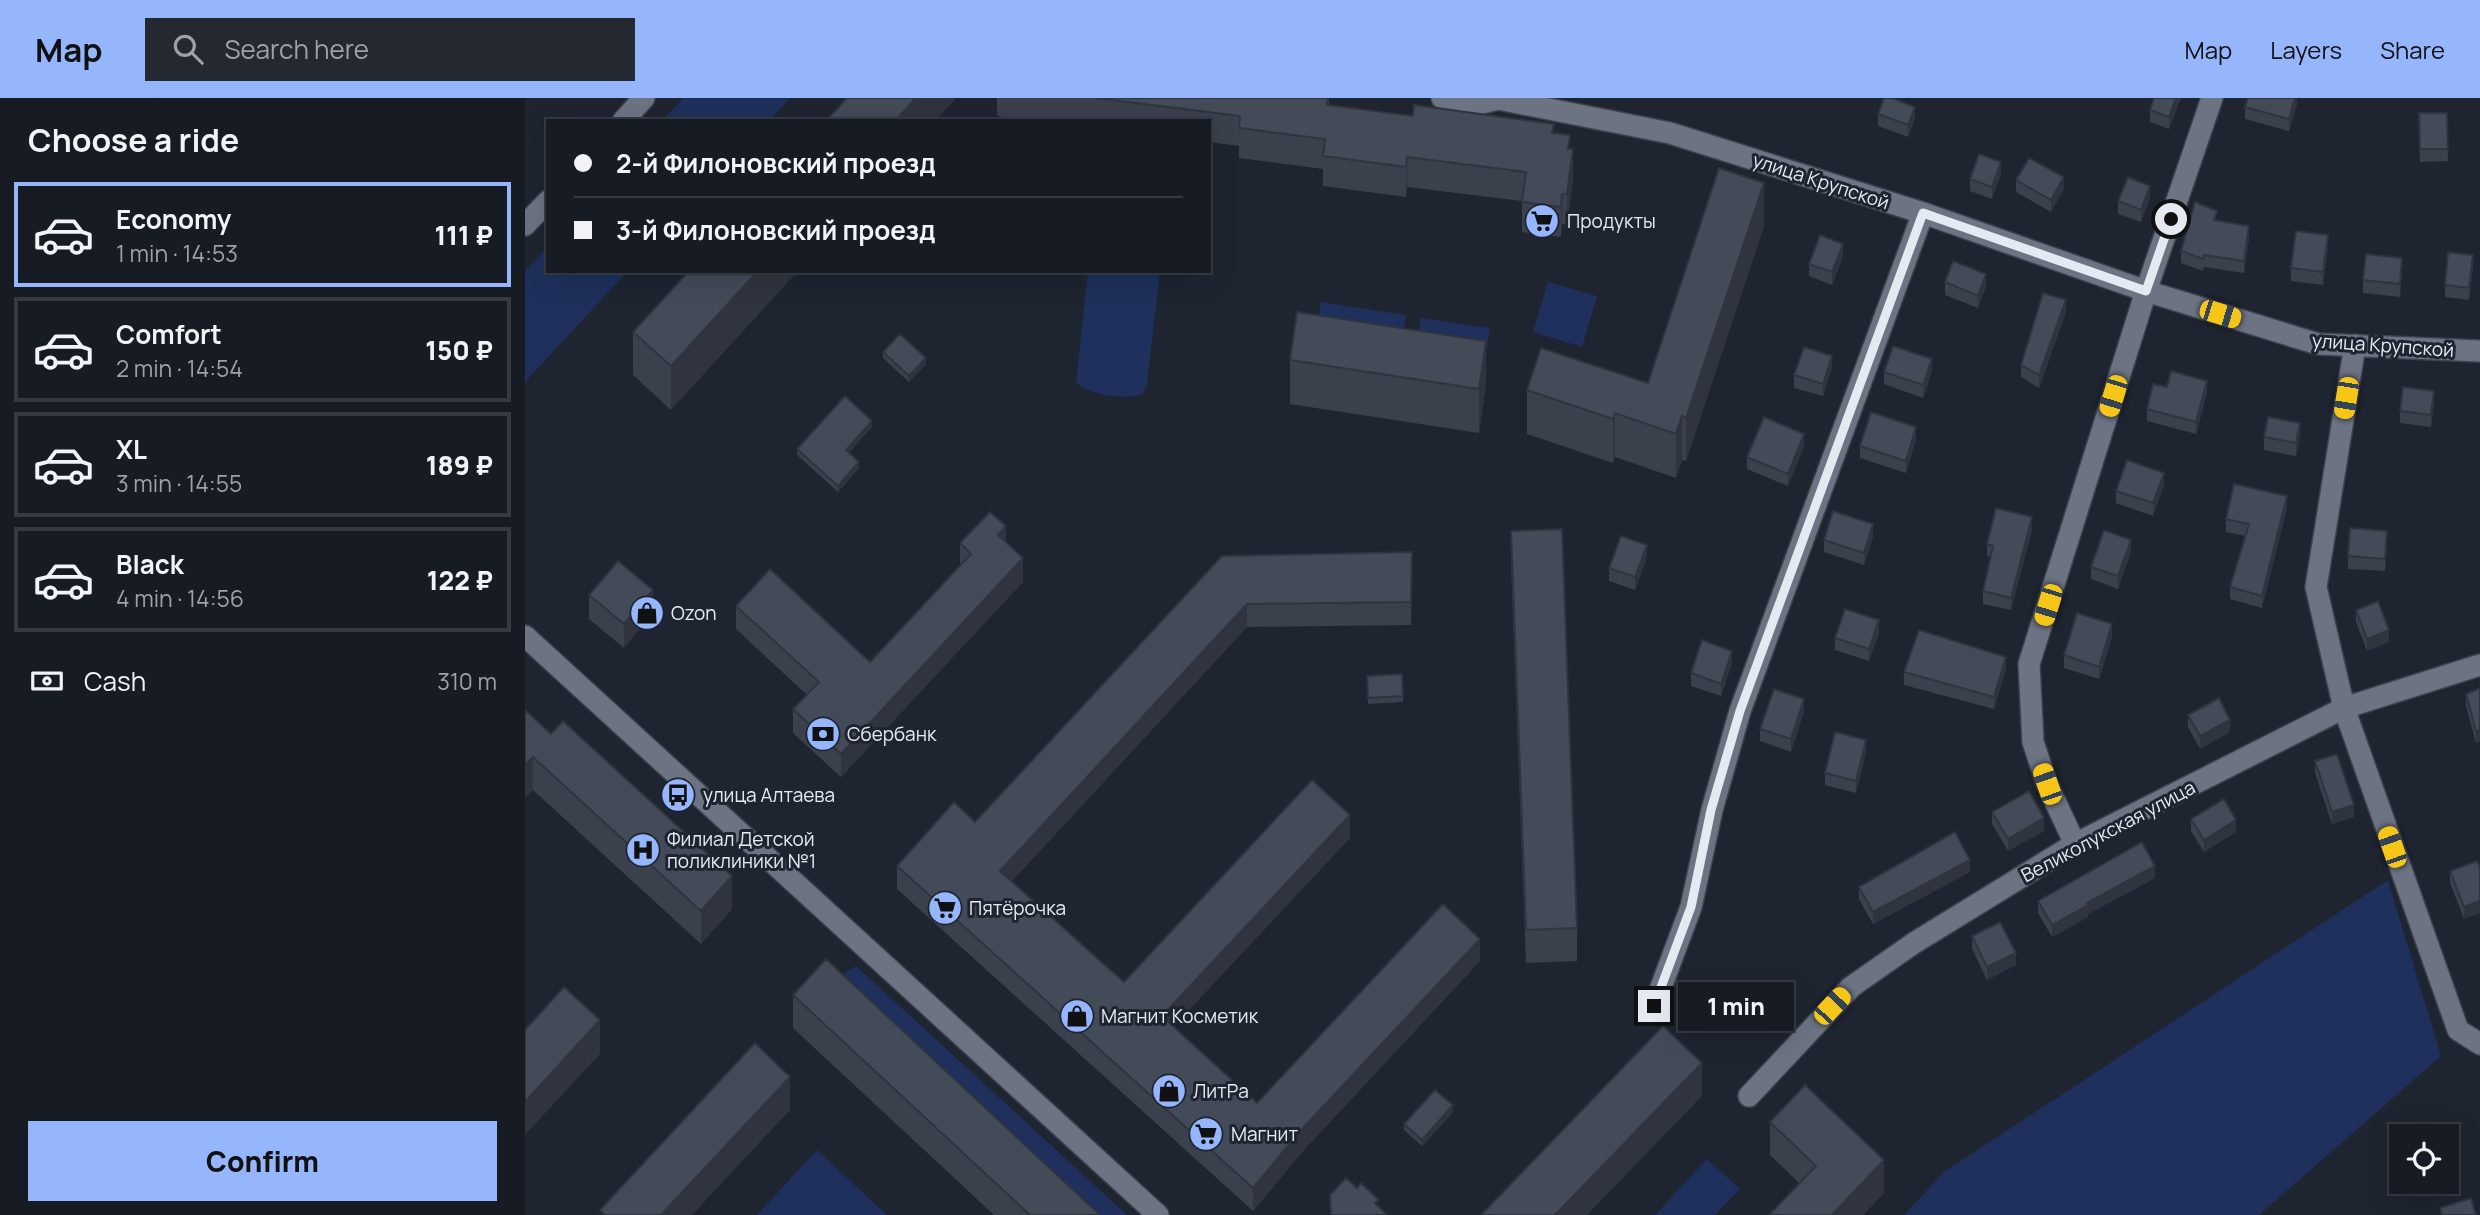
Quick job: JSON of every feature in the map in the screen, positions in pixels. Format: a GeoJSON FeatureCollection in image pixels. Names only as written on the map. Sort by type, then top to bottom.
{"type":"FeatureCollection","features":[{"type":"Feature","properties":{"kind":"street"},"geometry":{"type":"LineString","coordinates":[[625,119],[645,98]]}},
{"type":"Feature","properties":{"kind":"street","name":"улица Крупской"},"geometry":{"type":"LineString","coordinates":[[1442,98],[1482,101],[1498,99],[1669,133],[1923,213],[2146,291],[2318,344],[2480,351]]}},
{"type":"Feature","properties":{"kind":"street"},"geometry":{"type":"LineString","coordinates":[[2075,844],[2047,784],[2033,742],[2029,664],[2146,291],[2212,98]]}},
{"type":"Feature","properties":{"kind":"street"},"geometry":{"type":"LineString","coordinates":[[525,225],[546,203]]}},
{"type":"Feature","properties":{"kind":"street"},"geometry":{"type":"LineString","coordinates":[[1654,1006],[1691,907],[1711,810],[1740,711],[1923,213]]}},
{"type":"Feature","properties":{"kind":"street"},"geometry":{"type":"LineString","coordinates":[[2355,345],[2316,587],[2344,708],[2458,1030],[2480,1044]]}},
{"type":"Feature","properties":{"kind":"street"},"geometry":{"type":"LineString","coordinates":[[525,636],[1158,1215]]}},
{"type":"Feature","properties":{"kind":"street","name":"Великолукская улица"},"geometry":{"type":"LineString","coordinates":[[1749,1096],[1850,987],[1914,943],[2075,844],[2344,708],[2480,666]]}},
{"type":"Feature","properties":{"kind":"shaded area"},"geometry":{"type":"Polygon","coordinates":[[[683,98],[790,98],[771,119],[664,119],[683,98]]]}},
{"type":"Feature","properties":{"kind":"shaded area"},"geometry":{"type":"Polygon","coordinates":[[[546,248],[546,273],[626,273],[525,382],[525,271],[546,248]]]}},
{"type":"Feature","properties":{"kind":"shaded area"},"geometry":{"type":"Polygon","coordinates":[[[1088,273],[1160,273],[1147,384],[1143,394],[1127,397],[1107,395],[1088,390],[1076,381],[1088,273]]]}},
{"type":"Feature","properties":{"kind":"shaded area"},"geometry":{"type":"Polygon","coordinates":[[[1548,282],[1597,296],[1582,347],[1533,332],[1548,282]]]}},
{"type":"Feature","properties":{"kind":"shaded area"},"geometry":{"type":"Polygon","coordinates":[[[1321,302],[1406,315],[1403,336],[1318,322],[1321,302]]]}},
{"type":"Feature","properties":{"kind":"shaded area"},"geometry":{"type":"Polygon","coordinates":[[[1421,318],[1490,328],[1487,349],[1418,338],[1421,318]]]}},
{"type":"Feature","properties":{"kind":"shaded area"},"geometry":{"type":"Polygon","coordinates":[[[2388,880],[2441,1056],[2259,1215],[1904,1215],[1944,1172],[2388,880]]]}},
{"type":"Feature","properties":{"kind":"shaded area"},"geometry":{"type":"Polygon","coordinates":[[[856,966],[1127,1215],[1088,1215],[838,977],[856,966]]]}},
{"type":"Feature","properties":{"kind":"shaded area"},"geometry":{"type":"Polygon","coordinates":[[[817,1150],[887,1215],[757,1215],[817,1150]]]}},
{"type":"Feature","properties":{"kind":"shaded area"},"geometry":{"type":"Polygon","coordinates":[[[1707,1159],[1740,1189],[1715,1215],[1655,1215],[1707,1159]]]}},
{"type":"Feature","properties":{"kind":"building"},"geometry":{"type":"Polygon","coordinates":[[[847,98],[916,98],[897,119],[828,119],[847,98]]]}},
{"type":"Feature","properties":{"kind":"building"},"geometry":{"type":"Polygon","coordinates":[[[1096,98],[1328,98],[1327,105],[1413,116],[1414,105],[1554,124],[1552,133],[1570,135],[1568,149],[1573,149],[1567,194],[1562,194],[1561,207],[1522,202],[1526,172],[1407,157],[1406,167],[1323,156],[1325,139],[1239,128],[1240,116],[1096,98]]]}},
{"type":"Feature","properties":{"kind":"building"},"geometry":{"type":"Polygon","coordinates":[[[1884,98],[1892,98],[1915,107],[1908,125],[1878,114],[1884,98]]]}},
{"type":"Feature","properties":{"kind":"building"},"geometry":{"type":"Polygon","coordinates":[[[2154,98],[2176,98],[2169,117],[2150,110],[2154,98]]]}},
{"type":"Feature","properties":{"kind":"building"},"geometry":{"type":"Polygon","coordinates":[[[2248,98],[2295,98],[2289,119],[2245,107],[2248,98]]]}},
{"type":"Feature","properties":{"kind":"building"},"geometry":{"type":"Polygon","coordinates":[[[2419,113],[2447,113],[2448,149],[2420,149],[2419,113]]]}},
{"type":"Feature","properties":{"kind":"building"},"geometry":{"type":"Polygon","coordinates":[[[1979,154],[2001,162],[1992,187],[1970,179],[1979,154]]]}},
{"type":"Feature","properties":{"kind":"building"},"geometry":{"type":"Polygon","coordinates":[[[2029,158],[2064,177],[2051,200],[2016,180],[2029,158]]]}},
{"type":"Feature","properties":{"kind":"building"},"geometry":{"type":"Polygon","coordinates":[[[1719,168],[1764,183],[1686,418],[1682,416],[1676,434],[1615,413],[1613,419],[1527,390],[1541,348],[1648,383],[1719,168]]]}},
{"type":"Feature","properties":{"kind":"building"},"geometry":{"type":"Polygon","coordinates":[[[2128,177],[2150,186],[2141,210],[2118,201],[2128,177]]]}},
{"type":"Feature","properties":{"kind":"building"},"geometry":{"type":"Polygon","coordinates":[[[2195,202],[2217,211],[2214,220],[2249,226],[2244,261],[2204,255],[2203,259],[2181,251],[2195,202]]]}},
{"type":"Feature","properties":{"kind":"building"},"geometry":{"type":"Polygon","coordinates":[[[2296,231],[2328,235],[2323,272],[2291,268],[2296,231]]]}},
{"type":"Feature","properties":{"kind":"building"},"geometry":{"type":"Polygon","coordinates":[[[1820,235],[1843,244],[1832,272],[1809,264],[1820,235]]]}},
{"type":"Feature","properties":{"kind":"building"},"geometry":{"type":"Polygon","coordinates":[[[2448,252],[2473,255],[2469,288],[2445,285],[2448,252]]]}},
{"type":"Feature","properties":{"kind":"building"},"geometry":{"type":"Polygon","coordinates":[[[2366,254],[2402,258],[2400,284],[2363,280],[2366,254]]]}},
{"type":"Feature","properties":{"kind":"building"},"geometry":{"type":"Polygon","coordinates":[[[1953,261],[1986,274],[1978,296],[1945,282],[1953,261]]]}},
{"type":"Feature","properties":{"kind":"building"},"geometry":{"type":"Polygon","coordinates":[[[687,273],[756,273],[671,366],[633,332],[687,273]]]}},
{"type":"Feature","properties":{"kind":"building"},"geometry":{"type":"Polygon","coordinates":[[[2043,293],[2066,300],[2039,375],[2021,365],[2043,293]]]}},
{"type":"Feature","properties":{"kind":"building"},"geometry":{"type":"Polygon","coordinates":[[[1297,312],[1486,341],[1479,389],[1290,360],[1297,312]]]}},
{"type":"Feature","properties":{"kind":"building"},"geometry":{"type":"Polygon","coordinates":[[[900,334],[926,358],[909,376],[883,352],[900,334]]]}},
{"type":"Feature","properties":{"kind":"building"},"geometry":{"type":"Polygon","coordinates":[[[1893,346],[1932,359],[1923,385],[1884,372],[1893,346]]]}},
{"type":"Feature","properties":{"kind":"building"},"geometry":{"type":"Polygon","coordinates":[[[1804,347],[1832,356],[1823,384],[1794,375],[1804,347]]]}},
{"type":"Feature","properties":{"kind":"building"},"geometry":{"type":"Polygon","coordinates":[[[2171,371],[2207,381],[2196,422],[2147,409],[2153,384],[2167,387],[2171,371]]]}},
{"type":"Feature","properties":{"kind":"building"},"geometry":{"type":"Polygon","coordinates":[[[2403,387],[2434,391],[2431,415],[2400,411],[2403,387]]]}},
{"type":"Feature","properties":{"kind":"building"},"geometry":{"type":"Polygon","coordinates":[[[845,396],[872,421],[846,450],[859,462],[838,486],[797,449],[845,396]]]}},
{"type":"Feature","properties":{"kind":"building"},"geometry":{"type":"Polygon","coordinates":[[[1871,412],[1916,427],[1906,461],[1860,446],[1871,412]]]}},
{"type":"Feature","properties":{"kind":"building"},"geometry":{"type":"Polygon","coordinates":[[[1764,417],[1804,434],[1788,474],[1747,457],[1764,417]]]}},
{"type":"Feature","properties":{"kind":"building"},"geometry":{"type":"Polygon","coordinates":[[[2268,417],[2300,423],[2296,443],[2264,437],[2268,417]]]}},
{"type":"Feature","properties":{"kind":"building"},"geometry":{"type":"Polygon","coordinates":[[[2127,460],[2164,473],[2153,503],[2116,491],[2127,460]]]}},
{"type":"Feature","properties":{"kind":"building"},"geometry":{"type":"Polygon","coordinates":[[[2234,484],[2287,496],[2262,596],[2230,587],[2249,524],[2226,519],[2234,484]]]}},
{"type":"Feature","properties":{"kind":"building"},"geometry":{"type":"Polygon","coordinates":[[[1996,508],[2032,517],[2011,598],[1983,591],[1993,546],[1987,544],[1996,508]]]}},
{"type":"Feature","properties":{"kind":"building"},"geometry":{"type":"Polygon","coordinates":[[[1833,511],[1873,524],[1864,553],[1824,540],[1833,511]]]}},
{"type":"Feature","properties":{"kind":"building"},"geometry":{"type":"Polygon","coordinates":[[[990,512],[1006,526],[998,535],[1023,558],[841,754],[793,709],[819,682],[736,606],[770,569],[870,662],[971,554],[960,543],[990,512]]]}},
{"type":"Feature","properties":{"kind":"building"},"geometry":{"type":"Polygon","coordinates":[[[2350,528],[2387,531],[2385,559],[2348,556],[2350,528]]]}},
{"type":"Feature","properties":{"kind":"building"},"geometry":{"type":"Polygon","coordinates":[[[1562,529],[1577,928],[1526,930],[1511,531],[1562,529]]]}},
{"type":"Feature","properties":{"kind":"building"},"geometry":{"type":"Polygon","coordinates":[[[2104,530],[2131,540],[2118,576],[2091,567],[2104,530]]]}},
{"type":"Feature","properties":{"kind":"building"},"geometry":{"type":"Polygon","coordinates":[[[1621,536],[1647,545],[1635,577],[1609,568],[1621,536]]]}},
{"type":"Feature","properties":{"kind":"building"},"geometry":{"type":"Polygon","coordinates":[[[1412,552],[1411,602],[1247,604],[1000,871],[1124,982],[1312,780],[1350,815],[1162,1016],[1257,1103],[1443,904],[1480,939],[1303,1128],[1253,1188],[897,866],[954,802],[975,822],[1222,556],[1412,552]]]}},
{"type":"Feature","properties":{"kind":"building"},"geometry":{"type":"Polygon","coordinates":[[[618,561],[653,590],[624,624],[589,595],[618,561]]]}},
{"type":"Feature","properties":{"kind":"building"},"geometry":{"type":"Polygon","coordinates":[[[2378,601],[2389,630],[2367,639],[2356,610],[2378,601]]]}},
{"type":"Feature","properties":{"kind":"building"},"geometry":{"type":"Polygon","coordinates":[[[1845,609],[1879,620],[1869,649],[1835,638],[1845,609]]]}},
{"type":"Feature","properties":{"kind":"building"},"geometry":{"type":"Polygon","coordinates":[[[2077,613],[2112,624],[2099,667],[2064,655],[2077,613]]]}},
{"type":"Feature","properties":{"kind":"building"},"geometry":{"type":"Polygon","coordinates":[[[1919,630],[2006,657],[1994,697],[1904,672],[1919,630]]]}},
{"type":"Feature","properties":{"kind":"building"},"geometry":{"type":"Polygon","coordinates":[[[1702,640],[1732,651],[1721,684],[1691,673],[1702,640]]]}},
{"type":"Feature","properties":{"kind":"building"},"geometry":{"type":"Polygon","coordinates":[[[1402,674],[1403,696],[1368,698],[1367,676],[1402,674]]]}},
{"type":"Feature","properties":{"kind":"building"},"geometry":{"type":"Polygon","coordinates":[[[2480,688],[2480,730],[2476,731],[2466,694],[2480,688]]]}},
{"type":"Feature","properties":{"kind":"building"},"geometry":{"type":"Polygon","coordinates":[[[1774,689],[1804,699],[1791,739],[1760,729],[1774,689]]]}},
{"type":"Feature","properties":{"kind":"building"},"geometry":{"type":"Polygon","coordinates":[[[2219,698],[2230,720],[2200,736],[2188,715],[2219,698]]]}},
{"type":"Feature","properties":{"kind":"building"},"geometry":{"type":"Polygon","coordinates":[[[525,710],[551,734],[563,721],[732,876],[701,911],[533,757],[525,765],[525,710]]]}},
{"type":"Feature","properties":{"kind":"building"},"geometry":{"type":"Polygon","coordinates":[[[1835,732],[1866,740],[1856,781],[1825,773],[1835,732]]]}},
{"type":"Feature","properties":{"kind":"building"},"geometry":{"type":"Polygon","coordinates":[[[2337,754],[2354,805],[2332,812],[2315,761],[2337,754]]]}},
{"type":"Feature","properties":{"kind":"building"},"geometry":{"type":"Polygon","coordinates":[[[2029,791],[2044,818],[2008,839],[1992,812],[2029,791]]]}},
{"type":"Feature","properties":{"kind":"building"},"geometry":{"type":"Polygon","coordinates":[[[2224,799],[2236,820],[2204,840],[2191,819],[2224,799]]]}},
{"type":"Feature","properties":{"kind":"building"},"geometry":{"type":"Polygon","coordinates":[[[1955,832],[1970,860],[1873,912],[1859,887],[1955,832]]]}},
{"type":"Feature","properties":{"kind":"building"},"geometry":{"type":"Polygon","coordinates":[[[2142,842],[2155,866],[2052,925],[2038,901],[2142,842]]]}},
{"type":"Feature","properties":{"kind":"building"},"geometry":{"type":"Polygon","coordinates":[[[2477,861],[2480,868],[2480,901],[2464,907],[2450,871],[2477,861]]]}},
{"type":"Feature","properties":{"kind":"building"},"geometry":{"type":"Polygon","coordinates":[[[2000,922],[2016,953],[1987,967],[1972,936],[2000,922]]]}},
{"type":"Feature","properties":{"kind":"building"},"geometry":{"type":"Polygon","coordinates":[[[826,959],[1100,1215],[1030,1215],[793,995],[826,959]]]}},
{"type":"Feature","properties":{"kind":"building"},"geometry":{"type":"Polygon","coordinates":[[[564,987],[600,1020],[525,1102],[525,1030],[564,987]]]}},
{"type":"Feature","properties":{"kind":"building"},"geometry":{"type":"Polygon","coordinates":[[[1663,1026],[1702,1063],[1555,1215],[1483,1215],[1482,1214],[1663,1026]]]}},
{"type":"Feature","properties":{"kind":"building"},"geometry":{"type":"Polygon","coordinates":[[[755,1043],[790,1077],[661,1215],[605,1215],[600,1210],[755,1043]]]}},
{"type":"Feature","properties":{"kind":"building"},"geometry":{"type":"Polygon","coordinates":[[[1805,1085],[1884,1160],[1832,1215],[1769,1215],[1816,1166],[1770,1122],[1805,1085]]]}},
{"type":"Feature","properties":{"kind":"building"},"geometry":{"type":"Polygon","coordinates":[[[1435,1090],[1453,1105],[1422,1140],[1404,1124],[1435,1090]]]}},
{"type":"Feature","properties":{"kind":"building"},"geometry":{"type":"Polygon","coordinates":[[[1346,1178],[1357,1188],[1361,1183],[1379,1200],[1375,1203],[1387,1215],[1331,1215],[1330,1195],[1346,1178]]]}},
{"type":"Feature","properties":{"kind":"building"},"geometry":{"type":"Polygon","coordinates":[[[2471,1198],[2476,1215],[2442,1215],[2440,1208],[2471,1198]]]}},
{"type":"Feature","properties":{"kind":"place","name":"Продукты"},"geometry":{"type":"Point","coordinates":[1542,221]}},
{"type":"Feature","properties":{"kind":"place","name":"Ozon"},"geometry":{"type":"Point","coordinates":[647,613]}},
{"type":"Feature","properties":{"kind":"place","name":"Сбербанк"},"geometry":{"type":"Point","coordinates":[823,734]}},
{"type":"Feature","properties":{"kind":"place","name":"улица Алтаева"},"geometry":{"type":"Point","coordinates":[678,795]}},
{"type":"Feature","properties":{"kind":"place","name":"Филиал Детской поликлиники №1"},"geometry":{"type":"Point","coordinates":[643,850]}},
{"type":"Feature","properties":{"kind":"place","name":"Пятёрочка"},"geometry":{"type":"Point","coordinates":[945,908]}},
{"type":"Feature","properties":{"kind":"place","name":"Магнит Косметик"},"geometry":{"type":"Point","coordinates":[1077,1016]}},
{"type":"Feature","properties":{"kind":"place","name":"ЛитРа"},"geometry":{"type":"Point","coordinates":[1169,1091]}},
{"type":"Feature","properties":{"kind":"place","name":"Магнит"},"geometry":{"type":"Point","coordinates":[1206,1134]}},
{"type":"Feature","properties":{"kind":"route"},"geometry":{"type":"LineString","coordinates":[[1654,1006],[1691,907],[1711,810],[1740,711],[1923,213],[2146,291],[2171,219]]}}]}
